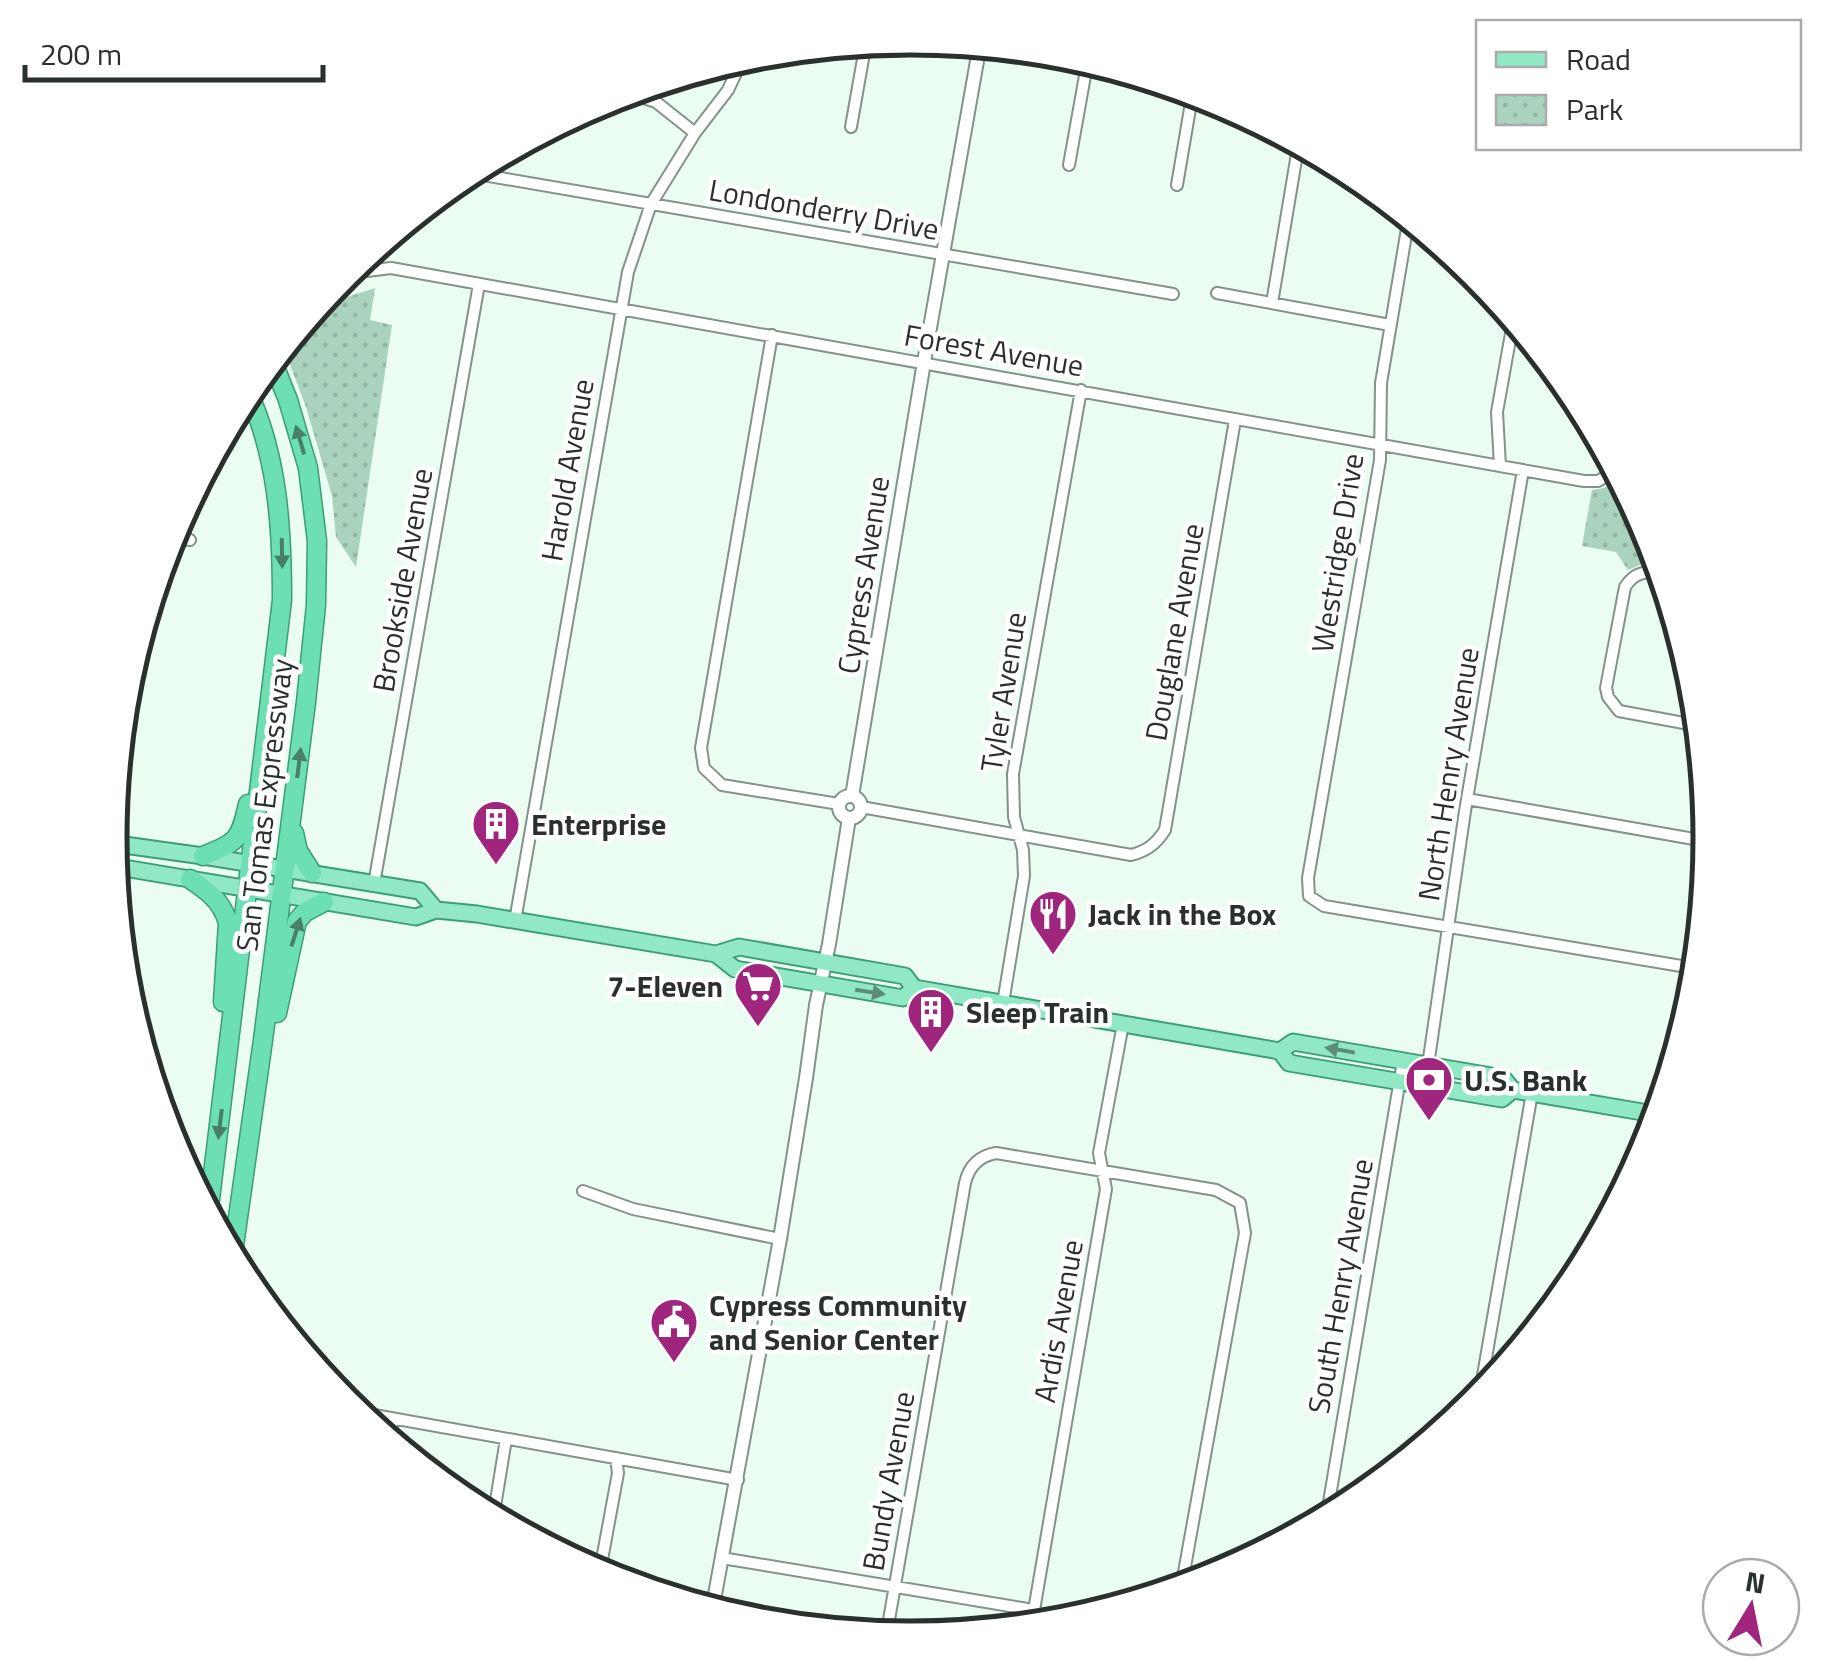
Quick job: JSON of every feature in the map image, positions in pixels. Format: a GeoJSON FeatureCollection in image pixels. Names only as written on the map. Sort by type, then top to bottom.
{"type":"FeatureCollection","features":[{"type":"Feature","properties":{"kind":"highway","name":"San Tomas Expressway"},"geometry":{"type":"LineString","coordinates":[[235,1236],[316,605],[317,540],[308,468],[279,376]]}},
{"type":"Feature","properties":{"kind":"highway","name":"San Tomas Expressway"},"geometry":{"type":"LineString","coordinates":[[211,1191],[282,600],[282,542],[274,474],[256,408]]}},
{"type":"Feature","properties":{"kind":"highway"},"geometry":{"type":"LineString","coordinates":[[203,856],[238,837],[268,726]]}},
{"type":"Feature","properties":{"kind":"highway"},"geometry":{"type":"LineString","coordinates":[[292,814],[298,851],[312,873]]}},
{"type":"Feature","properties":{"kind":"highway"},"geometry":{"type":"LineString","coordinates":[[190,879],[215,898],[228,922],[222,1008],[227,1056]]}},
{"type":"Feature","properties":{"kind":"highway"},"geometry":{"type":"LineString","coordinates":[[263,1040],[276,1017],[297,921],[324,902]]}},
{"type":"Feature","properties":{"kind":"main road"},"geometry":{"type":"LineString","coordinates":[[127,846],[420,891],[436,910]]}},
{"type":"Feature","properties":{"kind":"main road"},"geometry":{"type":"LineString","coordinates":[[128,869],[416,917],[436,910],[716,954],[739,947],[905,976],[914,988],[1280,1051],[1289,1063],[1502,1099],[1513,1090]]}},
{"type":"Feature","properties":{"kind":"main road"},"geometry":{"type":"LineString","coordinates":[[716,954],[735,969],[903,998],[914,988]]}},
{"type":"Feature","properties":{"kind":"main road"},"geometry":{"type":"LineString","coordinates":[[1280,1051],[1293,1042],[1503,1078],[1513,1090],[1644,1112]]}},
{"type":"Feature","properties":{"kind":"street"},"geometry":{"type":"LineString","coordinates":[[851,127],[863,57]]}},
{"type":"Feature","properties":{"kind":"street","name":"Cypress Avenue"},"geometry":{"type":"LineString","coordinates":[[851,803],[978,59]]}},
{"type":"Feature","properties":{"kind":"street"},"geometry":{"type":"LineString","coordinates":[[1069,165],[1085,75]]}},
{"type":"Feature","properties":{"kind":"street","name":"Harold Avenue"},"geometry":{"type":"LineString","coordinates":[[515,921],[620,311],[634,253],[651,204],[735,76]]}},
{"type":"Feature","properties":{"kind":"street"},"geometry":{"type":"LineString","coordinates":[[650,100],[694,133]]}},
{"type":"Feature","properties":{"kind":"street"},"geometry":{"type":"LineString","coordinates":[[1177,185],[1190,108]]}},
{"type":"Feature","properties":{"kind":"street"},"geometry":{"type":"LineString","coordinates":[[1272,303],[1296,157]]}},
{"type":"Feature","properties":{"kind":"street","name":"Londonderry Drive"},"geometry":{"type":"LineString","coordinates":[[492,177],[1173,294]]}},
{"type":"Feature","properties":{"kind":"street","name":"Westridge Drive"},"geometry":{"type":"LineString","coordinates":[[1407,233],[1381,384],[1380,460],[1308,878],[1309,896],[1324,906],[1450,926]]}},
{"type":"Feature","properties":{"kind":"street","name":"Forest Avenue"},"geometry":{"type":"LineString","coordinates":[[371,271],[391,268],[1592,482],[1605,478]]}},
{"type":"Feature","properties":{"kind":"street","name":"Brookside Avenue"},"geometry":{"type":"LineString","coordinates":[[374,884],[479,284]]}},
{"type":"Feature","properties":{"kind":"street"},"geometry":{"type":"LineString","coordinates":[[1217,293],[1390,325]]}},
{"type":"Feature","properties":{"kind":"street"},"geometry":{"type":"LineString","coordinates":[[772,335],[701,748],[704,768],[722,785],[851,803],[1018,835]]}},
{"type":"Feature","properties":{"kind":"street"},"geometry":{"type":"LineString","coordinates":[[1500,466],[1498,412],[1511,336]]}},
{"type":"Feature","properties":{"kind":"street","name":"Tyler Avenue"},"geometry":{"type":"LineString","coordinates":[[1003,1003],[1024,876],[1012,796],[1013,774],[1081,390]]}},
{"type":"Feature","properties":{"kind":"street","name":"Douglane Avenue"},"geometry":{"type":"LineString","coordinates":[[1018,835],[1130,855],[1150,848],[1165,830],[1236,420]]}},
{"type":"Feature","properties":{"kind":"street","name":"North Henry Avenue"},"geometry":{"type":"LineString","coordinates":[[1425,1086],[1453,886],[1523,470]]}},
{"type":"Feature","properties":{"kind":"street"},"geometry":{"type":"LineString","coordinates":[[1647,573],[1632,576],[1625,586],[1606,688],[1608,697],[1619,711],[1685,723]]}},
{"type":"Feature","properties":{"kind":"street"},"geometry":{"type":"LineString","coordinates":[[1467,799],[1694,839]]}},
{"type":"Feature","properties":{"kind":"street"},"geometry":{"type":"LineString","coordinates":[[715,1597],[780,1239],[849,818],[840,812],[851,803]]}},
{"type":"Feature","properties":{"kind":"street"},"geometry":{"type":"LineString","coordinates":[[1450,926],[1683,966]]}},
{"type":"Feature","properties":{"kind":"street","name":"Ardis Avenue"},"geometry":{"type":"LineString","coordinates":[[1034,1610],[1106,1189],[1099,1154],[1123,1024]]}},
{"type":"Feature","properties":{"kind":"street","name":"South Henry Avenue"},"geometry":{"type":"LineString","coordinates":[[1329,1500],[1403,1061]]}},
{"type":"Feature","properties":{"kind":"street"},"geometry":{"type":"LineString","coordinates":[[1483,1373],[1532,1093]]}},
{"type":"Feature","properties":{"kind":"street","name":"Bundy Avenue"},"geometry":{"type":"LineString","coordinates":[[889,1621],[969,1170],[990,1154],[1003,1154],[1102,1170]]}},
{"type":"Feature","properties":{"kind":"street"},"geometry":{"type":"LineString","coordinates":[[1102,1170],[1216,1190],[1240,1204],[1245,1233],[1184,1572]]}},
{"type":"Feature","properties":{"kind":"street"},"geometry":{"type":"LineString","coordinates":[[583,1191],[633,1209],[780,1239]]}},
{"type":"Feature","properties":{"kind":"street"},"geometry":{"type":"LineString","coordinates":[[382,1417],[738,1480]]}},
{"type":"Feature","properties":{"kind":"street"},"geometry":{"type":"LineString","coordinates":[[393,1427],[394,1419]]}},
{"type":"Feature","properties":{"kind":"street"},"geometry":{"type":"LineString","coordinates":[[495,1502],[506,1438]]}},
{"type":"Feature","properties":{"kind":"street"},"geometry":{"type":"LineString","coordinates":[[603,1558],[618,1473],[616,1458]]}},
{"type":"Feature","properties":{"kind":"street"},"geometry":{"type":"LineString","coordinates":[[722,1558],[1034,1610]]}},
{"type":"Feature","properties":{"kind":"green space"},"geometry":{"type":"Polygon","coordinates":[[[375,288],[370,320],[392,325],[356,567],[336,537],[332,496],[289,362],[345,296],[375,288]]]}},
{"type":"Feature","properties":{"kind":"green space"},"geometry":{"type":"Polygon","coordinates":[[[1609,485],[1613,492],[1643,564],[1628,570],[1616,552],[1582,546],[1592,490],[1609,485]]]}},
{"type":"Feature","properties":{"kind":"place","name":"Enterprise"},"geometry":{"type":"Point","coordinates":[496,866]}},
{"type":"Feature","properties":{"kind":"place","name":"Jack in the Box"},"geometry":{"type":"Point","coordinates":[1053,956]}},
{"type":"Feature","properties":{"kind":"place","name":"7-Eleven"},"geometry":{"type":"Point","coordinates":[758,1028]}},
{"type":"Feature","properties":{"kind":"place","name":"Sleep Train"},"geometry":{"type":"Point","coordinates":[931,1054]}},
{"type":"Feature","properties":{"kind":"place","name":"U.S. Bank"},"geometry":{"type":"Point","coordinates":[1429,1122]}},
{"type":"Feature","properties":{"kind":"place","name":"Cypress Community and Senior Center"},"geometry":{"type":"Point","coordinates":[674,1364]}}]}
